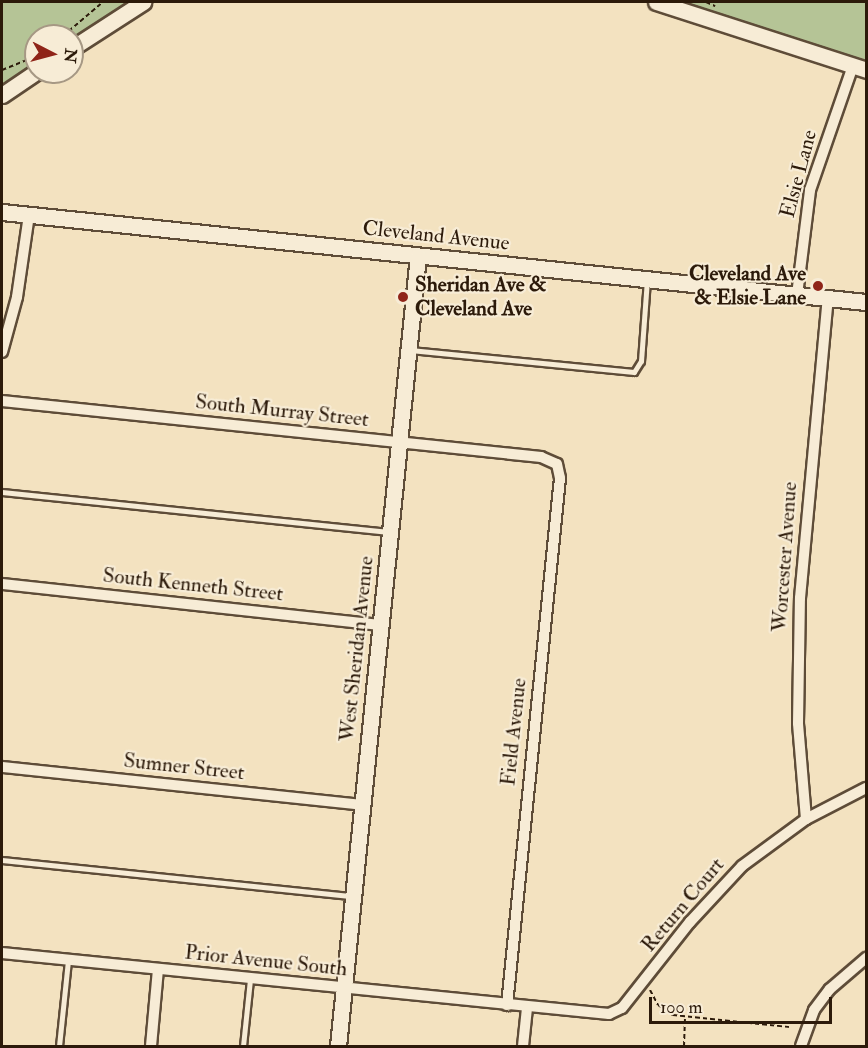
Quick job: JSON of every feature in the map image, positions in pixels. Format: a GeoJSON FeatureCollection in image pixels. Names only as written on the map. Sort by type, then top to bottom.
{"type":"FeatureCollection","features":[{"type":"Feature","properties":{"kind":"street"},"geometry":{"type":"LineString","coordinates":[[84,40],[143,2]]}},
{"type":"Feature","properties":{"kind":"street"},"geometry":{"type":"LineString","coordinates":[[656,2],[860,68]]}},
{"type":"Feature","properties":{"kind":"street","name":"Elsie Lane"},"geometry":{"type":"LineString","coordinates":[[797,295],[810,190],[860,68]]}},
{"type":"Feature","properties":{"kind":"street"},"geometry":{"type":"LineString","coordinates":[[2,95],[24,80]]}},
{"type":"Feature","properties":{"kind":"street","name":"Cleveland Avenue"},"geometry":{"type":"LineString","coordinates":[[2,212],[867,302]]}},
{"type":"Feature","properties":{"kind":"street"},"geometry":{"type":"LineString","coordinates":[[2,352],[17,297],[29,215]]}},
{"type":"Feature","properties":{"kind":"street","name":"West Sheridan Avenue"},"geometry":{"type":"LineString","coordinates":[[338,1047],[418,255]]}},
{"type":"Feature","properties":{"kind":"street","name":"Worcester Avenue"},"geometry":{"type":"LineString","coordinates":[[806,819],[798,723],[800,598],[828,298]]}},
{"type":"Feature","properties":{"kind":"street","name":"South Murray Street"},"geometry":{"type":"LineString","coordinates":[[2,401],[541,457],[557,464]]}},
{"type":"Feature","properties":{"kind":"street","name":"Field Avenue"},"geometry":{"type":"LineString","coordinates":[[507,1005],[560,478],[557,464]]}},
{"type":"Feature","properties":{"kind":"street","name":"South Kenneth Street"},"geometry":{"type":"LineString","coordinates":[[2,584],[380,625]]}},
{"type":"Feature","properties":{"kind":"street","name":"Sumner Street"},"geometry":{"type":"LineString","coordinates":[[2,767],[362,806]]}},
{"type":"Feature","properties":{"kind":"street","name":"Return Court"},"geometry":{"type":"LineString","coordinates":[[527,1007],[609,1014],[622,1008],[715,893],[771,842],[806,819],[867,788]]}},
{"type":"Feature","properties":{"kind":"street","name":"Prior Avenue South"},"geometry":{"type":"LineString","coordinates":[[2,952],[527,1007]]}},
{"type":"Feature","properties":{"kind":"street"},"geometry":{"type":"LineString","coordinates":[[801,1047],[806,1030],[830,989],[867,958]]}},
{"type":"Feature","properties":{"kind":"street"},"geometry":{"type":"LineString","coordinates":[[151,1047],[158,969]]}},
{"type":"Feature","properties":{"kind":"street"},"geometry":{"type":"LineString","coordinates":[[523,1047],[527,1007]]}},
{"type":"Feature","properties":{"kind":"lane"},"geometry":{"type":"LineString","coordinates":[[408,350],[634,372],[641,361],[647,279]]}},
{"type":"Feature","properties":{"kind":"lane"},"geometry":{"type":"LineString","coordinates":[[2,492],[390,532]]}},
{"type":"Feature","properties":{"kind":"lane"},"geometry":{"type":"LineString","coordinates":[[2,860],[353,896]]}},
{"type":"Feature","properties":{"kind":"lane"},"geometry":{"type":"LineString","coordinates":[[59,1047],[68,960]]}},
{"type":"Feature","properties":{"kind":"lane"},"geometry":{"type":"LineString","coordinates":[[243,1047],[250,979]]}},
{"type":"Feature","properties":{"kind":"path"},"geometry":{"type":"LineString","coordinates":[[77,24],[103,2]]}},
{"type":"Feature","properties":{"kind":"path"},"geometry":{"type":"LineString","coordinates":[[2,70],[24,61]]}},
{"type":"Feature","properties":{"kind":"path"},"geometry":{"type":"LineString","coordinates":[[646,979],[658,1005],[673,1015],[790,1027]]}},
{"type":"Feature","properties":{"kind":"path"},"geometry":{"type":"LineString","coordinates":[[684,1047],[685,1017]]}},
{"type":"Feature","properties":{"kind":"green space"},"geometry":{"type":"Polygon","coordinates":[[[2,2],[132,2],[84,32],[84,24],[24,24],[24,72],[2,86],[2,2]]]}},
{"type":"Feature","properties":{"kind":"green space"},"geometry":{"type":"Polygon","coordinates":[[[676,2],[866,2],[866,60],[676,2]]]}},
{"type":"Feature","properties":{"kind":"place","name":"Cleveland Ave & Elsie Lane"},"geometry":{"type":"Point","coordinates":[818,286]}},
{"type":"Feature","properties":{"kind":"place","name":"Sheridan Ave & Cleveland Ave"},"geometry":{"type":"Point","coordinates":[403,297]}}]}
